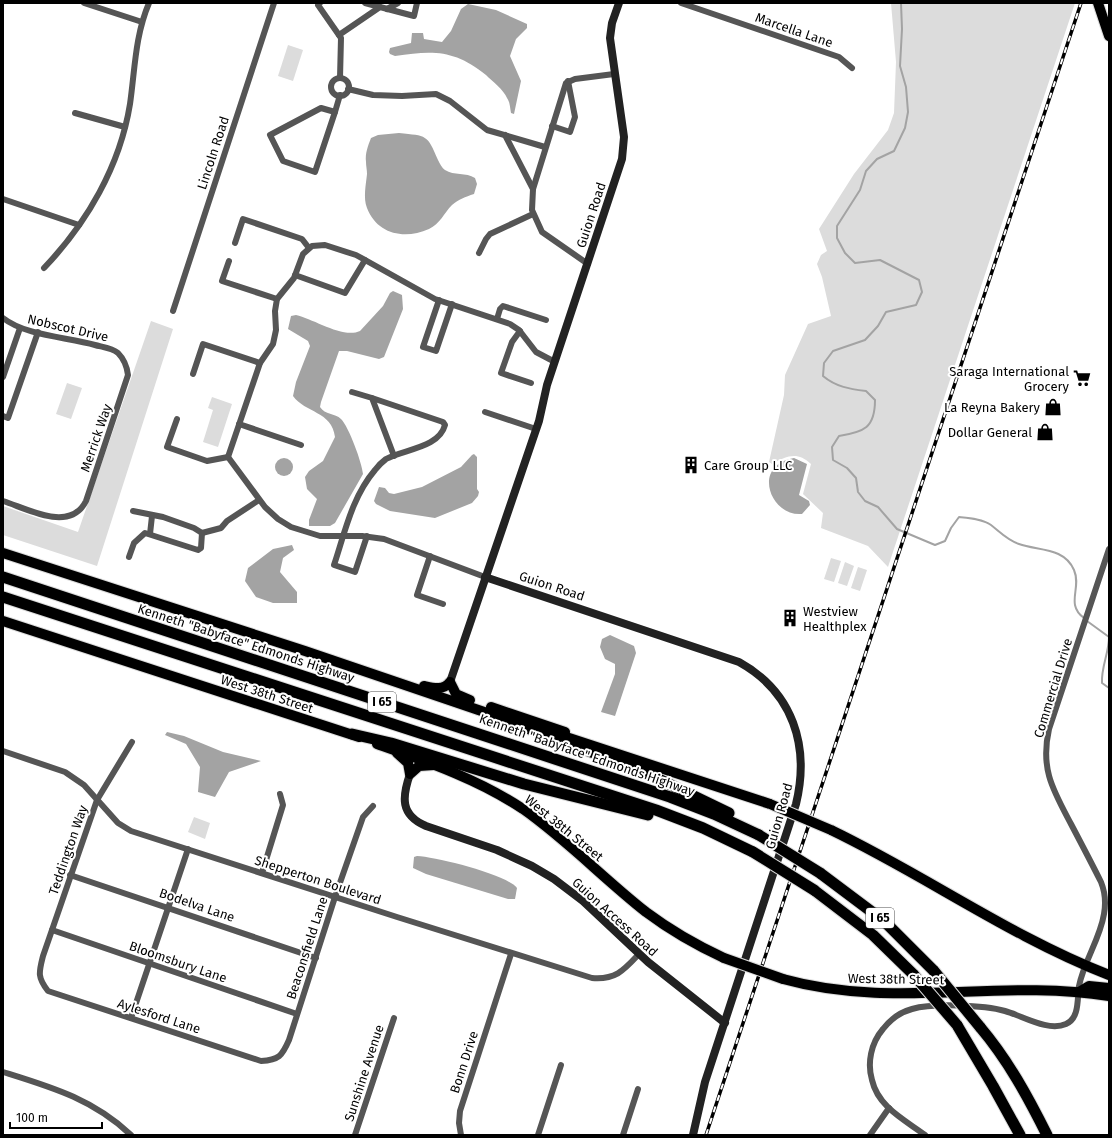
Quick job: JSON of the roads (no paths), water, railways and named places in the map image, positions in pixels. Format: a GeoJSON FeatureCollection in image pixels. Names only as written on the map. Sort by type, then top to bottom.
{"type":"FeatureCollection","features":[{"type":"Feature","properties":{"kind":"highway","name":"Kenneth \"Babyface\" Edmonds Highway"},"geometry":{"type":"LineString","coordinates":[[3,577],[670,797],[714,814],[758,835],[820,873],[884,921],[934,971],[1004,1058],[1030,1102],[1047,1135]]}},
{"type":"Feature","properties":{"kind":"highway","name":"I 65"},"geometry":{"type":"LineString","coordinates":[[3,597],[601,792],[703,828],[753,852],[814,890],[873,935],[914,975],[957,1026],[994,1086],[1020,1135]]}},
{"type":"Feature","properties":{"kind":"highway"},"geometry":{"type":"LineString","coordinates":[[492,715],[642,771],[727,812],[758,835]]}},
{"type":"Feature","properties":{"kind":"highway"},"geometry":{"type":"LineString","coordinates":[[352,734],[391,743],[524,784],[703,828]]}},
{"type":"Feature","properties":{"kind":"main road"},"geometry":{"type":"LineString","coordinates":[[1098,3],[1108,32]]}},
{"type":"Feature","properties":{"kind":"main road"},"geometry":{"type":"LineString","coordinates":[[3,553],[388,679],[492,715],[612,752],[770,804],[831,830],[1005,926],[1086,966],[1109,975]]}},
{"type":"Feature","properties":{"kind":"main road","name":"West 38th Street"},"geometry":{"type":"LineString","coordinates":[[3,621],[352,734],[438,765],[483,786],[522,809],[660,922],[696,944],[724,958],[784,979],[820,988],[867,994],[914,994],[1020,990],[1078,992],[1109,996]]}},
{"type":"Feature","properties":{"kind":"main road"},"geometry":{"type":"LineString","coordinates":[[388,679],[433,688],[444,687],[450,682],[454,691],[463,698],[577,736],[612,752]]}},
{"type":"Feature","properties":{"kind":"main road"},"geometry":{"type":"LineString","coordinates":[[395,750],[406,761],[410,774],[421,766],[438,765]]}},
{"type":"Feature","properties":{"kind":"main road"},"geometry":{"type":"LineString","coordinates":[[1078,992],[1089,986],[1109,988]]}},
{"type":"Feature","properties":{"kind":"street"},"geometry":{"type":"LineString","coordinates":[[84,3],[142,22]]}},
{"type":"Feature","properties":{"kind":"street"},"geometry":{"type":"LineString","coordinates":[[44,268],[79,225],[110,170],[125,127],[132,89],[135,48],[149,3]]}},
{"type":"Feature","properties":{"kind":"street","name":"Lincoln Road"},"geometry":{"type":"LineString","coordinates":[[173,311],[274,3]]}},
{"type":"Feature","properties":{"kind":"street"},"geometry":{"type":"LineString","coordinates":[[320,3],[318,5],[342,41],[340,78]]}},
{"type":"Feature","properties":{"kind":"street"},"geometry":{"type":"LineString","coordinates":[[365,3],[413,16],[418,3]]}},
{"type":"Feature","properties":{"kind":"street"},"geometry":{"type":"LineString","coordinates":[[387,9],[398,3]]}},
{"type":"Feature","properties":{"kind":"street","name":"Guion Road"},"geometry":{"type":"LineString","coordinates":[[450,682],[536,429],[555,362],[623,154],[624,137],[610,38],[612,23],[619,3]]}},
{"type":"Feature","properties":{"kind":"street","name":"Marcella Lane"},"geometry":{"type":"LineString","coordinates":[[680,3],[839,57],[852,68]]}},
{"type":"Feature","properties":{"kind":"street"},"geometry":{"type":"LineString","coordinates":[[339,35],[380,7]]}},
{"type":"Feature","properties":{"kind":"street"},"geometry":{"type":"LineString","coordinates":[[588,264],[544,235],[533,214],[531,205],[533,189],[564,86],[568,81],[574,79],[614,74]]}},
{"type":"Feature","properties":{"kind":"street"},"geometry":{"type":"LineString","coordinates":[[340,78],[346,80],[348,89],[345,94],[340,95],[333,92],[331,87],[333,80],[340,78]]}},
{"type":"Feature","properties":{"kind":"street"},"geometry":{"type":"LineString","coordinates":[[552,126],[570,132],[575,117],[568,81]]}},
{"type":"Feature","properties":{"kind":"street"},"geometry":{"type":"LineString","coordinates":[[348,89],[373,95],[402,96],[436,94],[450,101],[485,128],[545,147]]}},
{"type":"Feature","properties":{"kind":"street"},"geometry":{"type":"LineString","coordinates":[[334,112],[321,108],[270,135],[283,161],[315,172],[340,95]]}},
{"type":"Feature","properties":{"kind":"street"},"geometry":{"type":"LineString","coordinates":[[75,113],[125,127]]}},
{"type":"Feature","properties":{"kind":"street"},"geometry":{"type":"LineString","coordinates":[[505,135],[533,189]]}},
{"type":"Feature","properties":{"kind":"street"},"geometry":{"type":"LineString","coordinates":[[3,199],[79,225]]}},
{"type":"Feature","properties":{"kind":"street"},"geometry":{"type":"LineString","coordinates":[[479,253],[490,234],[533,214]]}},
{"type":"Feature","properties":{"kind":"street"},"geometry":{"type":"LineString","coordinates":[[235,243],[243,220],[302,239],[309,248]]}},
{"type":"Feature","properties":{"kind":"street"},"geometry":{"type":"LineString","coordinates":[[228,457],[260,363],[271,349],[275,338],[277,299],[295,275],[302,255],[309,248],[316,245],[325,245],[365,260],[439,300],[513,325],[520,331],[536,352],[555,362]]}},
{"type":"Feature","properties":{"kind":"street"},"geometry":{"type":"LineString","coordinates":[[295,275],[345,293],[365,260]]}},
{"type":"Feature","properties":{"kind":"street"},"geometry":{"type":"LineString","coordinates":[[229,261],[222,281],[277,299]]}},
{"type":"Feature","properties":{"kind":"street"},"geometry":{"type":"LineString","coordinates":[[439,300],[423,346],[436,351],[452,304]]}},
{"type":"Feature","properties":{"kind":"street"},"geometry":{"type":"LineString","coordinates":[[497,319],[503,306],[546,320]]}},
{"type":"Feature","properties":{"kind":"street","name":"Nobscot Drive"},"geometry":{"type":"LineString","coordinates":[[3,318],[20,328],[107,348],[118,353],[125,363]]}},
{"type":"Feature","properties":{"kind":"street"},"geometry":{"type":"LineString","coordinates":[[3,377],[20,328]]}},
{"type":"Feature","properties":{"kind":"street"},"geometry":{"type":"LineString","coordinates":[[520,331],[512,342],[501,373],[531,384]]}},
{"type":"Feature","properties":{"kind":"street"},"geometry":{"type":"LineString","coordinates":[[3,416],[8,418],[38,332]]}},
{"type":"Feature","properties":{"kind":"street"},"geometry":{"type":"LineString","coordinates":[[192,374],[203,344],[260,363]]}},
{"type":"Feature","properties":{"kind":"street","name":"Merrick Way"},"geometry":{"type":"LineString","coordinates":[[3,501],[53,518],[62,518],[73,515],[80,509],[86,501],[126,384],[128,373],[125,363]]}},
{"type":"Feature","properties":{"kind":"street"},"geometry":{"type":"LineString","coordinates":[[352,392],[445,424],[441,434],[434,440],[384,461],[364,485],[352,510],[334,565],[355,572],[367,536]]}},
{"type":"Feature","properties":{"kind":"street"},"geometry":{"type":"LineString","coordinates":[[372,398],[394,456]]}},
{"type":"Feature","properties":{"kind":"street"},"geometry":{"type":"LineString","coordinates":[[485,412],[536,429]]}},
{"type":"Feature","properties":{"kind":"street"},"geometry":{"type":"LineString","coordinates":[[177,420],[167,447],[207,461],[228,457]]}},
{"type":"Feature","properties":{"kind":"street"},"geometry":{"type":"LineString","coordinates":[[239,424],[301,445]]}},
{"type":"Feature","properties":{"kind":"street"},"geometry":{"type":"LineString","coordinates":[[228,457],[259,500],[278,519],[296,530],[320,536],[367,536],[395,542],[485,577]]}},
{"type":"Feature","properties":{"kind":"street"},"geometry":{"type":"LineString","coordinates":[[202,537],[221,528],[227,521],[259,500]]}},
{"type":"Feature","properties":{"kind":"street"},"geometry":{"type":"LineString","coordinates":[[129,557],[134,543],[144,534],[150,534],[198,550],[201,548],[202,537],[194,528],[133,511]]}},
{"type":"Feature","properties":{"kind":"street"},"geometry":{"type":"LineString","coordinates":[[150,534],[152,516]]}},
{"type":"Feature","properties":{"kind":"street","name":"Commercial Drive"},"geometry":{"type":"LineString","coordinates":[[925,1135],[889,1108],[879,1098],[874,1088],[870,1062],[872,1051],[878,1035],[885,1026],[899,1015],[919,1007],[985,1007],[1006,1011],[1049,1025],[1067,1024],[1075,1015],[1078,992],[1103,919],[1104,893],[1100,879],[1053,791],[1048,775],[1046,752],[1049,729],[1109,549]]}},
{"type":"Feature","properties":{"kind":"street"},"geometry":{"type":"LineString","coordinates":[[430,556],[417,595],[443,604]]}},
{"type":"Feature","properties":{"kind":"street","name":"Guion Road"},"geometry":{"type":"LineString","coordinates":[[485,577],[729,657],[744,664],[775,692],[786,708],[795,728],[801,751],[802,775],[799,794],[705,1082],[693,1135]]}},
{"type":"Feature","properties":{"kind":"street","name":"Teddington Way"},"geometry":{"type":"LineString","coordinates":[[39,972],[70,874],[97,800],[132,742]]}},
{"type":"Feature","properties":{"kind":"street","name":"Shepperton Boulevard"},"geometry":{"type":"LineString","coordinates":[[3,751],[65,772],[84,785],[118,823],[131,831],[511,954],[592,978],[605,979],[626,968],[638,954]]}},
{"type":"Feature","properties":{"kind":"street","name":"Guion Access Road"},"geometry":{"type":"LineString","coordinates":[[410,774],[405,789],[404,801],[409,813],[415,820],[426,826],[497,850],[537,869],[583,902],[638,954],[725,1023]]}},
{"type":"Feature","properties":{"kind":"street"},"geometry":{"type":"LineString","coordinates":[[262,873],[283,805],[280,794]]}},
{"type":"Feature","properties":{"kind":"street","name":"Beaconsfield Lane"},"geometry":{"type":"LineString","coordinates":[[283,1054],[363,817],[373,806]]}},
{"type":"Feature","properties":{"kind":"street"},"geometry":{"type":"LineString","coordinates":[[131,1018],[188,849]]}},
{"type":"Feature","properties":{"kind":"street","name":"Bodelva Lane"},"geometry":{"type":"LineString","coordinates":[[70,874],[316,958]]}},
{"type":"Feature","properties":{"kind":"street","name":"Bloomsbury Lane"},"geometry":{"type":"LineString","coordinates":[[52,930],[297,1014]]}},
{"type":"Feature","properties":{"kind":"street","name":"Bonn Drive"},"geometry":{"type":"LineString","coordinates":[[461,1135],[459,1123],[460,1111],[511,954]]}},
{"type":"Feature","properties":{"kind":"street","name":"Aylesford Lane"},"geometry":{"type":"LineString","coordinates":[[39,972],[42,983],[48,990],[131,1018],[261,1061],[273,1061],[283,1054]]}},
{"type":"Feature","properties":{"kind":"street","name":"Sunshine Avenue"},"geometry":{"type":"LineString","coordinates":[[355,1135],[394,1018]]}},
{"type":"Feature","properties":{"kind":"street"},"geometry":{"type":"LineString","coordinates":[[538,1135],[561,1065]]}},
{"type":"Feature","properties":{"kind":"street"},"geometry":{"type":"LineString","coordinates":[[3,1072],[60,1090],[83,1100],[109,1117],[131,1135]]}},
{"type":"Feature","properties":{"kind":"street"},"geometry":{"type":"LineString","coordinates":[[623,1135],[638,1089]]}},
{"type":"Feature","properties":{"kind":"street"},"geometry":{"type":"LineString","coordinates":[[870,1135],[889,1108]]}},
{"type":"Feature","properties":{"kind":"waterway"},"geometry":{"type":"LineString","coordinates":[[901,3],[902,29],[900,66],[906,87],[908,112],[905,128],[894,151],[877,159],[866,171],[860,190],[837,226],[837,238],[845,253],[855,263],[880,260],[919,280],[922,292],[916,305],[886,312],[878,326],[865,340],[833,351],[824,363],[823,376],[828,380],[843,387],[866,391],[875,400],[873,417],[870,423],[855,433],[839,436],[832,447],[833,460],[847,468],[856,478],[858,492],[865,501],[878,507],[897,529],[935,545],[945,541],[951,528],[959,517],[971,518],[988,523],[1007,538],[1015,542],[1050,551],[1064,557],[1074,570],[1076,577],[1076,607],[1078,613],[1084,618]]}},
{"type":"Feature","properties":{"kind":"waterway"},"geometry":{"type":"LineString","coordinates":[[1087,621],[1109,637],[1102,677],[1102,683],[1109,688]]}},
{"type":"Feature","properties":{"kind":"railway"},"geometry":{"type":"LineString","coordinates":[[706,1135],[1081,3]]}},
{"type":"Feature","properties":{"kind":"place","name":"Saraga International Grocery"},"geometry":{"type":"Point","coordinates":[1082,378]}},
{"type":"Feature","properties":{"kind":"place","name":"La Reyna Bakery"},"geometry":{"type":"Point","coordinates":[1053,407]}},
{"type":"Feature","properties":{"kind":"place","name":"Dollar General"},"geometry":{"type":"Point","coordinates":[1045,432]}},
{"type":"Feature","properties":{"kind":"place","name":"Care Group LLC"},"geometry":{"type":"Point","coordinates":[691,465]}},
{"type":"Feature","properties":{"kind":"place","name":"Westview Healthplex"},"geometry":{"type":"Point","coordinates":[790,618]}}]}
